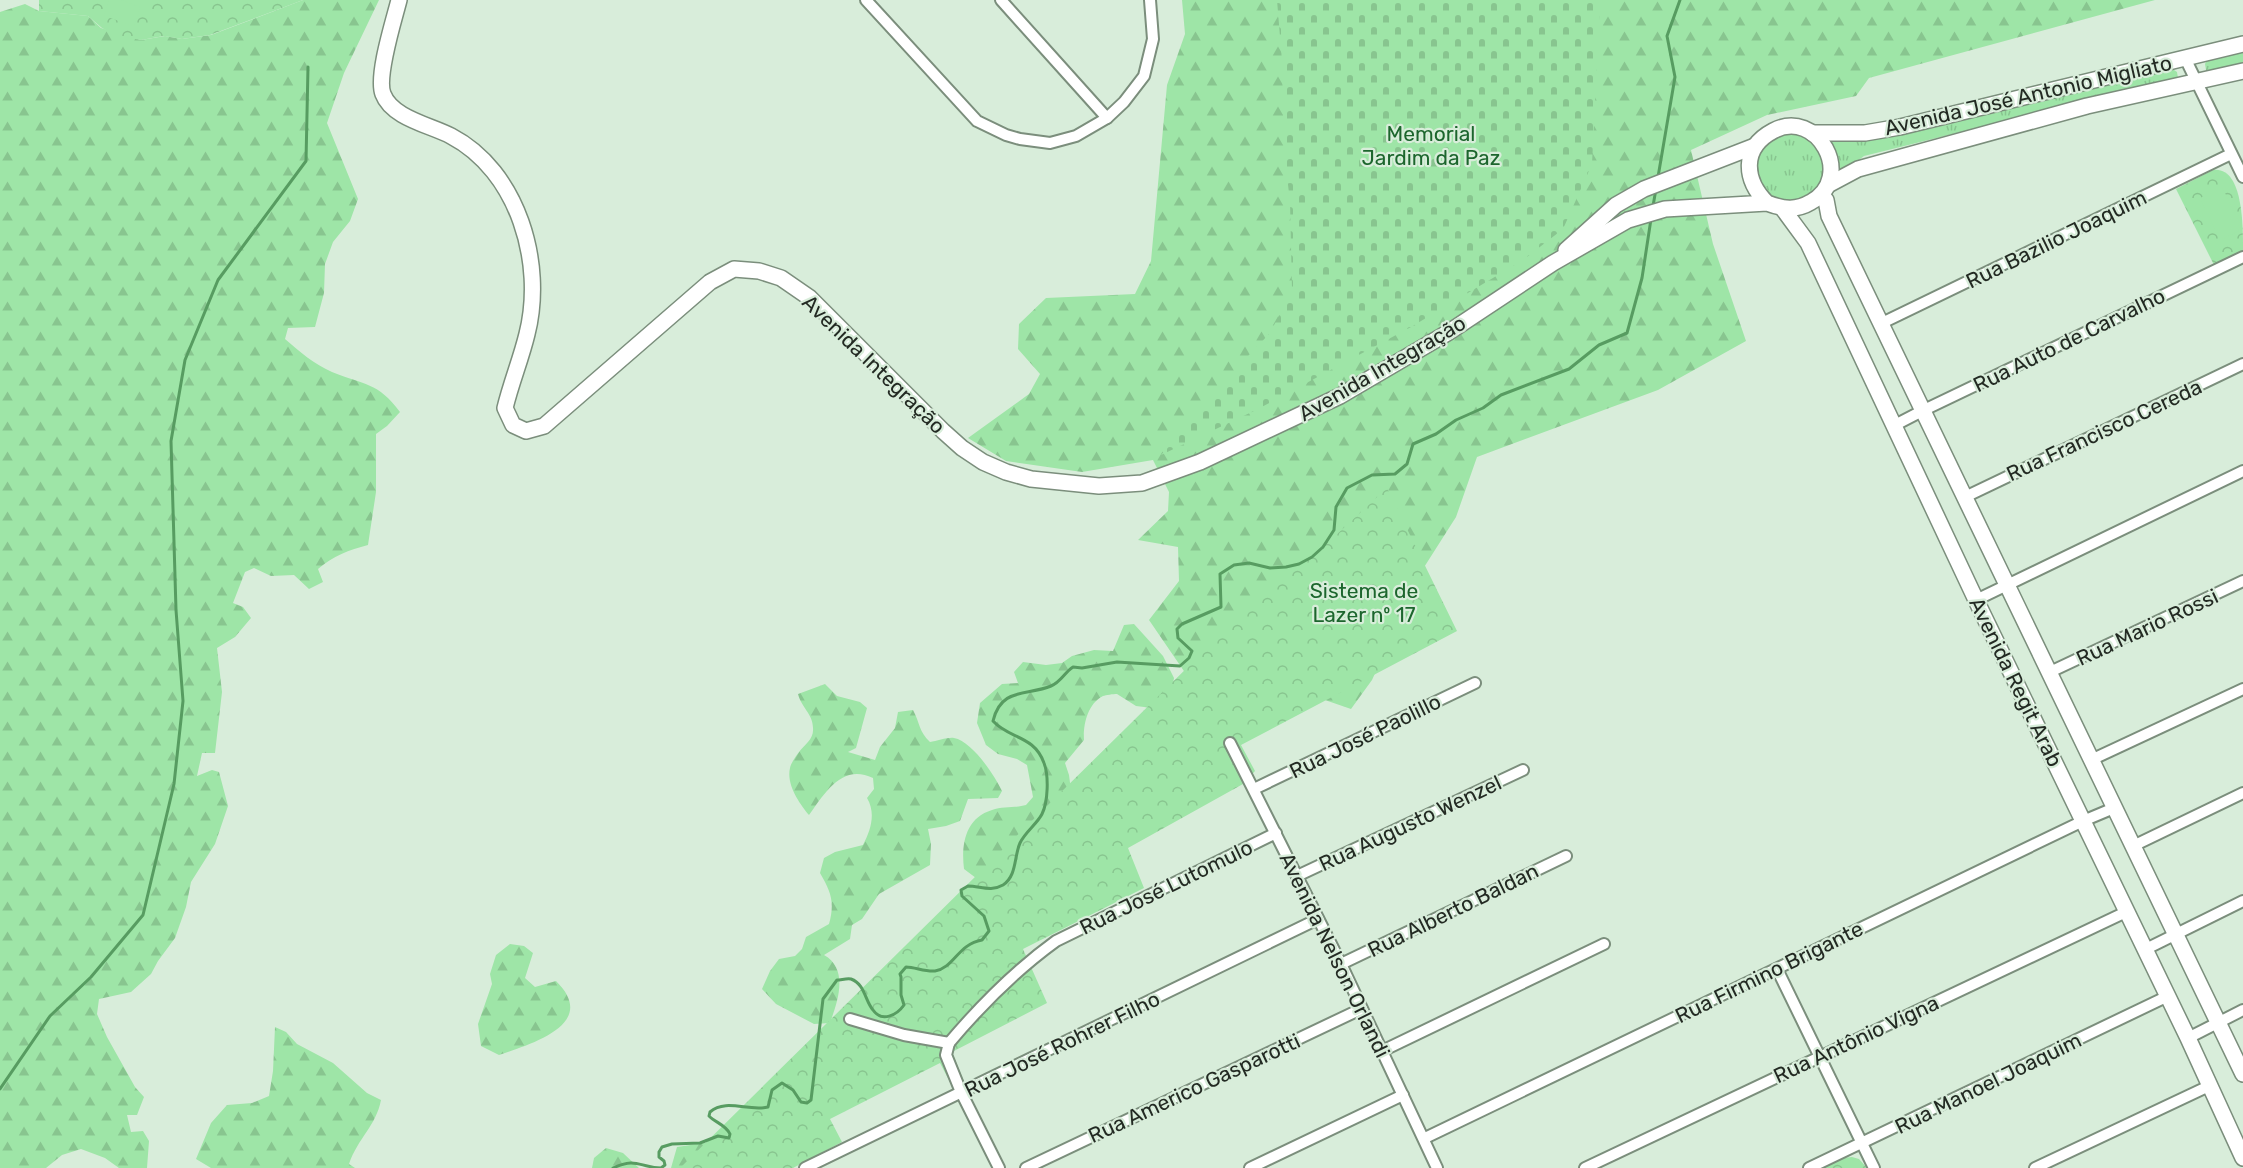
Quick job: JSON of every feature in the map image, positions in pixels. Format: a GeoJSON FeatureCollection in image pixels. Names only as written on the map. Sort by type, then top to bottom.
{"type":"FeatureCollection","features":[{"type":"Feature","properties":{"kind":"main road","name":"Avenida Integração"},"geometry":{"type":"LineString","coordinates":[[399,0],[385,54],[382,92],[389,104],[399,112],[452,136],[477,152],[493,170],[515,208],[525,232],[532,280],[531,308],[527,333],[505,408],[513,425],[526,431],[544,426],[710,282],[734,269],[750,270],[781,278],[810,298],[943,431],[983,462],[1031,480],[1099,486],[1142,483],[1200,462],[1340,396],[1449,332],[1553,263],[1628,220],[1652,213],[1767,203]]}},
{"type":"Feature","properties":{"kind":"main road","name":"Avenida José Antonio Migliato"},"geometry":{"type":"LineString","coordinates":[[1812,133],[1865,133],[1900,127],[2243,44]]}},
{"type":"Feature","properties":{"kind":"main road","name":"Avenida José Antonio Migliato"},"geometry":{"type":"LineString","coordinates":[[1825,191],[1858,169],[2087,106],[2243,71]]}},
{"type":"Feature","properties":{"kind":"main road"},"geometry":{"type":"LineString","coordinates":[[1791,126],[1812,133],[1826,147],[1831,159],[1831,172],[1825,191],[1801,208],[1783,209],[1767,203],[1756,192],[1750,177],[1749,161],[1755,146],[1765,135],[1777,129],[1791,126]]}},
{"type":"Feature","properties":{"kind":"main road","name":"Avenida Integração"},"geometry":{"type":"LineString","coordinates":[[1553,263],[1578,237],[1616,205],[1657,184],[1755,146]]}},
{"type":"Feature","properties":{"kind":"main road","name":"Avenida Regit Arab"},"geometry":{"type":"LineString","coordinates":[[1825,191],[1829,216],[2243,1074]]}},
{"type":"Feature","properties":{"kind":"main road","name":"Avenida Regit Arab"},"geometry":{"type":"LineString","coordinates":[[1783,209],[1808,243],[1976,600],[2166,997],[2188,1038],[2243,1158]]}},
{"type":"Feature","properties":{"kind":"street"},"geometry":{"type":"LineString","coordinates":[[866,0],[977,121],[1006,135],[1036,142],[1050,142],[1076,136],[1093,128],[1124,102],[1144,76],[1153,39],[1150,0]]}},
{"type":"Feature","properties":{"kind":"street"},"geometry":{"type":"LineString","coordinates":[[1001,0],[1107,118]]}},
{"type":"Feature","properties":{"kind":"street"},"geometry":{"type":"LineString","coordinates":[[2185,58],[2243,177]]}},
{"type":"Feature","properties":{"kind":"street","name":"Rua Bazilio Joaquim"},"geometry":{"type":"LineString","coordinates":[[1882,323],[2231,154]]}},
{"type":"Feature","properties":{"kind":"street","name":"Rua Auto de Carvalho"},"geometry":{"type":"LineString","coordinates":[[1895,425],[2243,257]]}},
{"type":"Feature","properties":{"kind":"street","name":"Rua Francisco Cereda"},"geometry":{"type":"LineString","coordinates":[[1965,496],[2243,364]]}},
{"type":"Feature","properties":{"kind":"street"},"geometry":{"type":"LineString","coordinates":[[1976,600],[2243,471]]}},
{"type":"Feature","properties":{"kind":"street","name":"Rua Mario Rossi"},"geometry":{"type":"LineString","coordinates":[[2050,672],[2243,581]]}},
{"type":"Feature","properties":{"kind":"street","name":"Rua José Paolillo"},"geometry":{"type":"LineString","coordinates":[[1254,789],[1475,683]]}},
{"type":"Feature","properties":{"kind":"street"},"geometry":{"type":"LineString","coordinates":[[2093,759],[2243,688]]}},
{"type":"Feature","properties":{"kind":"street","name":"Avenida Nelson Orlandi"},"geometry":{"type":"LineString","coordinates":[[1230,743],[1341,964],[1425,1138],[1437,1168]]}},
{"type":"Feature","properties":{"kind":"street","name":"Rua Augusto Wenzel"},"geometry":{"type":"LineString","coordinates":[[1297,876],[1523,770]]}},
{"type":"Feature","properties":{"kind":"street"},"geometry":{"type":"LineString","coordinates":[[2133,846],[2243,793]]}},
{"type":"Feature","properties":{"kind":"street","name":"Rua Firmino Brigante"},"geometry":{"type":"LineString","coordinates":[[1425,1138],[2114,808]]}},
{"type":"Feature","properties":{"kind":"street","name":"Rua José Lutomulo"},"geometry":{"type":"LineString","coordinates":[[949,1042],[1025,964],[1056,941],[1276,833]]}},
{"type":"Feature","properties":{"kind":"street","name":"Rua Alberto Baldan"},"geometry":{"type":"LineString","coordinates":[[1341,964],[1566,856]]}},
{"type":"Feature","properties":{"kind":"street"},"geometry":{"type":"LineString","coordinates":[[2144,950],[2243,901]]}},
{"type":"Feature","properties":{"kind":"street","name":"Rua Antônio Vigna"},"geometry":{"type":"LineString","coordinates":[[1585,1168],[2127,912]]}},
{"type":"Feature","properties":{"kind":"street","name":"Rua José Rohrer Filho"},"geometry":{"type":"LineString","coordinates":[[805,1168],[1318,919]]}},
{"type":"Feature","properties":{"kind":"street"},"geometry":{"type":"LineString","coordinates":[[1382,1051],[1604,944]]}},
{"type":"Feature","properties":{"kind":"street"},"geometry":{"type":"LineString","coordinates":[[1777,969],[1874,1168]]}},
{"type":"Feature","properties":{"kind":"street","name":"Rua Manoel Joaquim"},"geometry":{"type":"LineString","coordinates":[[1809,1168],[2166,997]]}},
{"type":"Feature","properties":{"kind":"street","name":"Rua Americo Gasparotti"},"geometry":{"type":"LineString","coordinates":[[1026,1168],[1361,1009]]}},
{"type":"Feature","properties":{"kind":"street"},"geometry":{"type":"LineString","coordinates":[[2188,1038],[2243,1010]]}},
{"type":"Feature","properties":{"kind":"street"},"geometry":{"type":"LineString","coordinates":[[850,1018],[904,1035],[949,1042],[946,1055],[961,1092],[999,1168]]}},
{"type":"Feature","properties":{"kind":"street"},"geometry":{"type":"LineString","coordinates":[[2035,1168],[2209,1086]]}},
{"type":"Feature","properties":{"kind":"street"},"geometry":{"type":"LineString","coordinates":[[1250,1168],[1403,1095]]}},
{"type":"Feature","properties":{"kind":"green space"},"geometry":{"type":"Polygon","coordinates":[[[39,0],[303,0],[210,35],[182,39],[164,36],[141,40],[117,36],[102,28],[88,16],[39,11],[39,0]]]}},
{"type":"Feature","properties":{"kind":"green space"},"geometry":{"type":"Polygon","coordinates":[[[109,0],[121,0],[140,7],[134,26],[104,16],[109,0]]]}},
{"type":"Feature","properties":{"kind":"green space"},"geometry":{"type":"Polygon","coordinates":[[[303,0],[379,0],[344,73],[327,123],[358,199],[350,221],[333,242],[325,264],[324,293],[315,327],[288,328],[285,339],[325,369],[370,386],[385,395],[400,412],[376,434],[376,492],[368,545],[329,560],[318,569],[323,582],[309,589],[294,575],[271,576],[254,568],[245,572],[233,603],[243,607],[251,618],[235,637],[217,648],[222,692],[215,753],[202,753],[197,776],[212,770],[219,772],[228,806],[215,844],[191,882],[186,907],[175,938],[151,974],[131,992],[99,999],[97,1014],[107,1037],[135,1087],[144,1097],[137,1115],[127,1115],[131,1132],[143,1131],[149,1141],[147,1168],[119,1168],[105,1158],[81,1149],[62,1155],[46,1168],[0,1168],[0,12],[25,4],[39,11],[88,16],[101,28],[141,40],[165,36],[182,39],[211,35],[303,0]]]}},
{"type":"Feature","properties":{"kind":"green space"},"geometry":{"type":"Polygon","coordinates":[[[1182,0],[2155,0],[1869,78],[1856,96],[1767,115],[1691,150],[1713,244],[1746,341],[1658,390],[1477,457],[1456,517],[1421,572],[1372,680],[1351,709],[1322,699],[1227,734],[1149,620],[1179,581],[1178,547],[1138,540],[1168,511],[1169,492],[1153,460],[1082,472],[1006,461],[968,438],[1029,394],[1040,374],[1018,349],[1019,324],[1046,298],[1135,294],[1151,261],[1167,85],[1185,34],[1182,0]]]}},
{"type":"Feature","properties":{"kind":"green space","name":"Memorial Jardim da Paz"},"geometry":{"type":"Polygon","coordinates":[[[1277,0],[1600,0],[1592,164],[1563,229],[1523,260],[1411,327],[1256,410],[1161,455],[1229,376],[1270,333],[1292,290],[1290,201],[1284,152],[1282,61],[1277,0]]]}},
{"type":"Feature","properties":{"kind":"green space"},"geometry":{"type":"Polygon","coordinates":[[[2243,51],[2243,63],[2206,70],[2207,60],[2243,51]]]}},
{"type":"Feature","properties":{"kind":"green space"},"geometry":{"type":"Polygon","coordinates":[[[2171,68],[2177,72],[2178,78],[1864,156],[1839,175],[1827,139],[1850,142],[1880,139],[2171,68]]]}},
{"type":"Feature","properties":{"kind":"green space"},"geometry":{"type":"Polygon","coordinates":[[[1790,134],[1803,137],[1814,144],[1821,155],[1824,168],[1821,181],[1814,192],[1803,199],[1790,202],[1777,199],[1766,192],[1759,181],[1756,168],[1759,155],[1766,144],[1777,137],[1790,134]]]}},
{"type":"Feature","properties":{"kind":"green space"},"geometry":{"type":"Polygon","coordinates":[[[2213,170],[2223,171],[2236,187],[2243,239],[2243,250],[2214,265],[2176,189],[2213,170]]]}},
{"type":"Feature","properties":{"kind":"green space"},"geometry":{"type":"Polygon","coordinates":[[[2222,187],[2243,229],[2220,240],[2200,198],[2222,187]]]}},
{"type":"Feature","properties":{"kind":"green space","name":"Sistema de Lazer nº 17"},"geometry":{"type":"Polygon","coordinates":[[[1387,488],[1457,631],[1241,745],[1255,771],[1243,784],[1128,848],[1144,888],[1023,949],[1047,1003],[952,1052],[965,1084],[953,1088],[940,1063],[830,1119],[842,1142],[793,1168],[680,1168],[1275,581],[1323,547],[1387,488]]]}},
{"type":"Feature","properties":{"kind":"green space"},"geometry":{"type":"Polygon","coordinates":[[[1134,624],[1163,656],[1174,678],[1171,695],[1152,708],[1136,706],[1117,694],[1103,696],[1093,704],[1084,728],[1084,740],[1065,763],[1072,798],[976,878],[964,869],[964,842],[970,826],[983,814],[996,809],[1026,805],[1033,797],[1027,765],[1017,759],[998,754],[986,745],[977,723],[980,703],[1002,684],[1018,683],[1014,672],[1023,662],[1046,665],[1062,663],[1072,656],[1094,650],[1113,651],[1124,625],[1134,624]]]}},
{"type":"Feature","properties":{"kind":"green space"},"geometry":{"type":"Polygon","coordinates":[[[825,684],[837,696],[860,702],[867,708],[856,748],[848,752],[875,760],[880,747],[895,728],[898,712],[913,710],[922,731],[930,742],[954,738],[968,745],[982,760],[1002,791],[998,798],[968,799],[960,821],[928,829],[931,844],[930,865],[879,894],[862,919],[852,925],[850,939],[824,955],[837,968],[838,996],[830,1023],[814,1024],[776,1004],[762,989],[770,971],[779,959],[795,956],[802,949],[806,937],[829,924],[832,909],[831,897],[820,873],[824,858],[835,852],[863,845],[870,827],[872,816],[867,798],[874,789],[873,778],[862,774],[843,777],[828,790],[809,815],[798,800],[790,781],[791,766],[813,732],[811,719],[798,694],[825,684]]]}},
{"type":"Feature","properties":{"kind":"green space"},"geometry":{"type":"Polygon","coordinates":[[[510,944],[524,946],[533,953],[525,978],[535,987],[556,981],[567,996],[570,1009],[566,1020],[556,1030],[528,1045],[499,1055],[481,1046],[478,1024],[492,984],[490,974],[496,955],[510,944]]]}},
{"type":"Feature","properties":{"kind":"green space"},"geometry":{"type":"Polygon","coordinates":[[[275,1027],[286,1032],[297,1044],[333,1063],[367,1093],[381,1100],[375,1117],[349,1164],[355,1168],[211,1168],[196,1159],[211,1123],[227,1105],[252,1103],[269,1096],[273,1071],[275,1027]]]}},
{"type":"Feature","properties":{"kind":"green space"},"geometry":{"type":"Polygon","coordinates":[[[718,1141],[744,1168],[671,1168],[677,1147],[718,1141]]]}},
{"type":"Feature","properties":{"kind":"green space"},"geometry":{"type":"Polygon","coordinates":[[[606,1148],[623,1153],[639,1168],[592,1168],[594,1158],[606,1148]]]}},
{"type":"Feature","properties":{"kind":"green space"},"geometry":{"type":"Polygon","coordinates":[[[1842,1158],[1859,1159],[1867,1168],[1822,1168],[1842,1158]]]}},
{"type":"Feature","properties":{"kind":"waterway"},"geometry":{"type":"LineString","coordinates":[[1658,177],[1675,77],[1667,36],[1680,0]]}},
{"type":"Feature","properties":{"kind":"waterway"},"geometry":{"type":"LineString","coordinates":[[0,1089],[50,1016],[91,977],[143,915],[174,784],[183,701],[176,610],[171,441],[185,360],[218,280],[306,161],[308,67]]}},
{"type":"Feature","properties":{"kind":"waterway"},"geometry":{"type":"LineString","coordinates":[[1653,206],[1656,189]]}},
{"type":"Feature","properties":{"kind":"waterway"},"geometry":{"type":"LineString","coordinates":[[613,1168],[627,1163],[661,1168],[665,1165],[659,1157],[662,1147],[672,1144],[700,1143],[718,1136],[729,1138],[728,1131],[709,1116],[710,1112],[723,1106],[768,1107],[772,1090],[782,1083],[793,1090],[801,1102],[807,1103],[811,1100],[823,999],[837,980],[856,981],[877,1014],[889,1016],[904,1005],[900,974],[906,967],[931,971],[941,969],[967,946],[982,940],[989,931],[984,916],[962,896],[961,890],[968,886],[994,888],[1008,881],[1020,843],[1042,814],[1047,789],[1046,768],[1040,754],[1028,742],[999,727],[993,721],[1002,703],[1016,695],[1054,684],[1073,667],[1082,668],[1117,662],[1180,666],[1189,658],[1192,651],[1178,638],[1177,629],[1182,624],[1221,607],[1220,574],[1234,565],[1249,563],[1270,568],[1286,567],[1299,564],[1312,557],[1323,547],[1334,530],[1336,507],[1347,488],[1372,475],[1395,474],[1407,464],[1413,444],[1483,408],[1501,395],[1569,369],[1599,345],[1627,333],[1642,278],[1651,219]]}}]}
